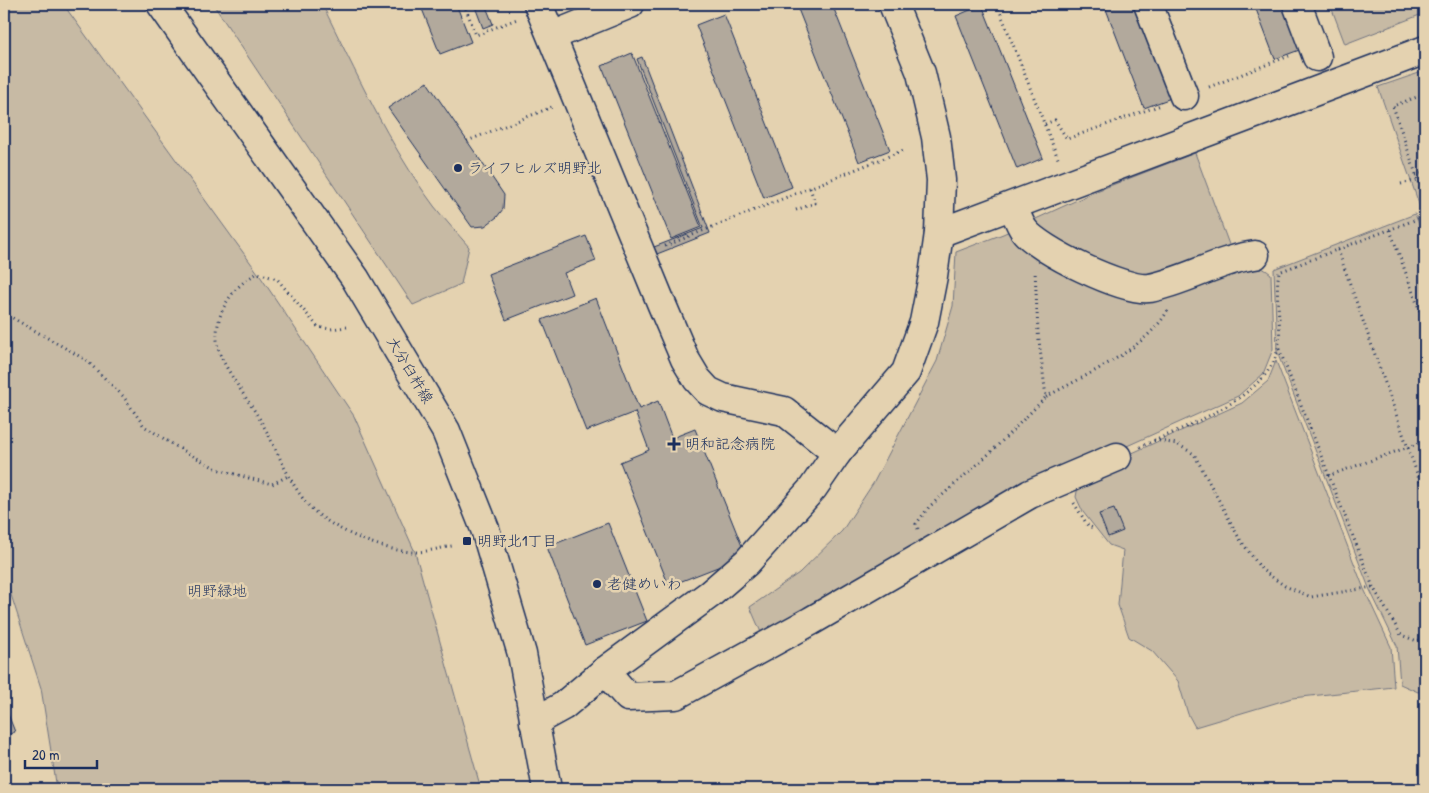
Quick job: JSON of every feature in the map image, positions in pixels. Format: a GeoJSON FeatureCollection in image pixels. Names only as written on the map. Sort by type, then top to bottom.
{"type":"FeatureCollection","features":[{"type":"Feature","properties":{"kind":"street","name":"大分臼杵線"},"geometry":{"type":"LineString","coordinates":[[160,4],[356,278],[446,431],[485,530],[520,644],[547,789]]}},
{"type":"Feature","properties":{"kind":"street"},"geometry":{"type":"LineString","coordinates":[[552,36],[630,4]]}},
{"type":"Feature","properties":{"kind":"street"},"geometry":{"type":"LineString","coordinates":[[534,722],[563,706],[605,671],[710,594],[747,562],[813,488],[837,453],[906,372],[924,322],[939,233],[941,180],[936,137],[921,72],[893,4]]}},
{"type":"Feature","properties":{"kind":"street"},"geometry":{"type":"LineString","coordinates":[[1148,4],[1184,96]]}},
{"type":"Feature","properties":{"kind":"street"},"geometry":{"type":"LineString","coordinates":[[1297,4],[1317,57]]}},
{"type":"Feature","properties":{"kind":"street"},"geometry":{"type":"LineString","coordinates":[[528,11],[552,36],[641,256],[685,359],[697,379],[708,390],[723,398],[784,411],[837,453]]}},
{"type":"Feature","properties":{"kind":"street"},"geometry":{"type":"LineString","coordinates":[[939,233],[1425,50]]}},
{"type":"Feature","properties":{"kind":"street"},"geometry":{"type":"LineString","coordinates":[[1013,206],[1024,231],[1037,241],[1051,251],[1115,283],[1148,288],[1184,278],[1234,258],[1255,255]]}},
{"type":"Feature","properties":{"kind":"street"},"geometry":{"type":"LineString","coordinates":[[605,671],[628,696],[676,695],[811,621],[1030,494],[1117,457]]}},
{"type":"Feature","properties":{"kind":"path"},"geometry":{"type":"LineString","coordinates":[[464,4],[476,35],[528,11]]}},
{"type":"Feature","properties":{"kind":"path"},"geometry":{"type":"LineString","coordinates":[[997,4],[1068,184]]}},
{"type":"Feature","properties":{"kind":"path"},"geometry":{"type":"LineString","coordinates":[[1425,94],[1393,106],[1425,202]]}},
{"type":"Feature","properties":{"kind":"path"},"geometry":{"type":"LineString","coordinates":[[467,141],[576,99]]}},
{"type":"Feature","properties":{"kind":"path"},"geometry":{"type":"LineString","coordinates":[[1045,124],[1055,120],[1067,139]]}},
{"type":"Feature","properties":{"kind":"path"},"geometry":{"type":"LineString","coordinates":[[641,256],[904,150]]}},
{"type":"Feature","properties":{"kind":"path"},"geometry":{"type":"LineString","coordinates":[[1416,175],[1425,173]]}},
{"type":"Feature","properties":{"kind":"path"},"geometry":{"type":"LineString","coordinates":[[1401,184],[1418,180]]}},
{"type":"Feature","properties":{"kind":"path"},"geometry":{"type":"LineString","coordinates":[[1420,186],[1425,185]]}},
{"type":"Feature","properties":{"kind":"path"},"geometry":{"type":"LineString","coordinates":[[796,210],[815,202],[810,188]]}},
{"type":"Feature","properties":{"kind":"path"},"geometry":{"type":"LineString","coordinates":[[1425,216],[1279,272],[1276,284],[1279,348],[1373,587],[1401,635],[1417,641],[1425,638]]}},
{"type":"Feature","properties":{"kind":"path"},"geometry":{"type":"LineString","coordinates":[[1390,230],[1425,325]]}},
{"type":"Feature","properties":{"kind":"path"},"geometry":{"type":"LineString","coordinates":[[1037,241],[1035,275],[1038,332],[1046,397]]}},
{"type":"Feature","properties":{"kind":"path"},"geometry":{"type":"LineString","coordinates":[[1338,250],[1425,496]]}},
{"type":"Feature","properties":{"kind":"path"},"geometry":{"type":"LineString","coordinates":[[347,327],[331,329],[318,327],[278,279],[258,273],[245,279],[228,297],[219,325],[218,348],[263,424],[288,476],[305,502],[329,522],[361,540],[391,550],[415,552],[452,546]]}},
{"type":"Feature","properties":{"kind":"path"},"geometry":{"type":"LineString","coordinates":[[924,556],[916,524],[929,507],[991,452],[1046,397],[1120,356],[1160,325],[1184,278]]}},
{"type":"Feature","properties":{"kind":"path"},"geometry":{"type":"LineString","coordinates":[[4,313],[86,360],[123,396],[144,426],[177,447],[217,469],[252,480],[272,484],[288,476]]}},
{"type":"Feature","properties":{"kind":"path"},"geometry":{"type":"LineString","coordinates":[[1117,457],[1241,399],[1266,378],[1279,348]]}},
{"type":"Feature","properties":{"kind":"path"},"geometry":{"type":"LineString","coordinates":[[1154,440],[1177,444],[1194,454],[1239,538],[1262,570],[1285,586],[1311,597],[1373,587]]}},
{"type":"Feature","properties":{"kind":"path"},"geometry":{"type":"LineString","coordinates":[[1328,476],[1425,441]]}},
{"type":"Feature","properties":{"kind":"green space","name":"明野緑地"},"geometry":{"type":"Polygon","coordinates":[[[4,4],[63,4],[258,273],[354,416],[415,552],[481,789],[57,789],[41,688],[4,573],[4,4]]]}},
{"type":"Feature","properties":{"kind":"green space"},"geometry":{"type":"Polygon","coordinates":[[[213,4],[322,4],[373,107],[402,158],[434,206],[469,247],[461,284],[413,305],[213,4]]]}},
{"type":"Feature","properties":{"kind":"green space"},"geometry":{"type":"Polygon","coordinates":[[[1330,4],[1425,4],[1425,13],[1345,44],[1330,4]]]}},
{"type":"Feature","properties":{"kind":"green space"},"geometry":{"type":"Polygon","coordinates":[[[1425,71],[1425,221],[1378,87],[1425,71]]]}},
{"type":"Feature","properties":{"kind":"green space"},"geometry":{"type":"Polygon","coordinates":[[[1195,153],[1234,258],[1271,274],[1273,349],[1263,374],[1238,396],[1027,491],[763,637],[750,607],[799,573],[842,531],[874,482],[937,361],[953,306],[956,252],[1003,234],[1099,190],[1195,153]]]}},
{"type":"Feature","properties":{"kind":"green space"},"geometry":{"type":"Polygon","coordinates":[[[1415,214],[1425,240],[1425,689],[1418,692],[1400,684],[1397,646],[1369,588],[1277,352],[1274,269],[1415,214]]]}},
{"type":"Feature","properties":{"kind":"green space"},"geometry":{"type":"Polygon","coordinates":[[[1276,361],[1364,589],[1391,647],[1394,687],[1292,698],[1195,727],[1188,714],[1178,681],[1152,651],[1129,637],[1118,605],[1123,550],[1109,545],[1083,512],[1076,497],[1078,486],[1084,475],[1242,403],[1268,381],[1276,361]]]}},
{"type":"Feature","properties":{"kind":"building"},"geometry":{"type":"Polygon","coordinates":[[[420,4],[456,4],[471,42],[440,54],[420,4]]]}},
{"type":"Feature","properties":{"kind":"building"},"geometry":{"type":"Polygon","coordinates":[[[474,4],[485,4],[493,24],[483,28],[474,4]]]}},
{"type":"Feature","properties":{"kind":"building"},"geometry":{"type":"Polygon","coordinates":[[[796,4],[832,4],[890,150],[859,162],[796,4]]]}},
{"type":"Feature","properties":{"kind":"building"},"geometry":{"type":"Polygon","coordinates":[[[1104,4],[1134,4],[1171,98],[1144,108],[1104,4]]]}},
{"type":"Feature","properties":{"kind":"building"},"geometry":{"type":"Polygon","coordinates":[[[1254,4],[1284,4],[1302,49],[1275,59],[1254,4]]]}},
{"type":"Feature","properties":{"kind":"building"},"geometry":{"type":"Polygon","coordinates":[[[982,5],[1043,158],[1017,169],[956,16],[982,5]]]}},
{"type":"Feature","properties":{"kind":"building"},"geometry":{"type":"Polygon","coordinates":[[[724,14],[792,187],[764,198],[696,25],[724,14]]]}},
{"type":"Feature","properties":{"kind":"building"},"geometry":{"type":"Polygon","coordinates":[[[632,53],[701,227],[671,239],[602,66],[632,53]]]}},
{"type":"Feature","properties":{"kind":"building"},"geometry":{"type":"Polygon","coordinates":[[[642,57],[710,233],[657,254],[654,247],[703,228],[637,59],[642,57]]]}},
{"type":"Feature","properties":{"kind":"building","name":"ライフヒルズ明野北"},"geometry":{"type":"Polygon","coordinates":[[[427,82],[504,195],[503,209],[497,217],[485,226],[472,227],[388,108],[427,82]]]}},
{"type":"Feature","properties":{"kind":"building"},"geometry":{"type":"Polygon","coordinates":[[[586,236],[596,261],[564,273],[572,294],[506,320],[488,274],[586,236]]]}},
{"type":"Feature","properties":{"kind":"building","name":"明和記念病院"},"geometry":{"type":"Polygon","coordinates":[[[596,298],[639,409],[658,401],[672,438],[695,429],[746,556],[669,586],[620,462],[649,450],[635,412],[586,431],[542,320],[596,298]]]}},
{"type":"Feature","properties":{"kind":"building"},"geometry":{"type":"Polygon","coordinates":[[[1114,509],[1123,531],[1108,537],[1099,514],[1114,509]]]}},
{"type":"Feature","properties":{"kind":"building","name":"老健めいわ"},"geometry":{"type":"Polygon","coordinates":[[[608,523],[647,621],[585,645],[547,547],[608,523]]]}},
{"type":"Feature","properties":{"kind":"building"},"geometry":{"type":"Polygon","coordinates":[[[4,704],[15,732],[4,736],[4,704]]]}},
{"type":"Feature","properties":{"kind":"place","name":"ライフヒルズ明野北"},"geometry":{"type":"Point","coordinates":[458,168]}},
{"type":"Feature","properties":{"kind":"place","name":"明和記念病院"},"geometry":{"type":"Point","coordinates":[674,444]}},
{"type":"Feature","properties":{"kind":"place","name":"明野北1丁目"},"geometry":{"type":"Point","coordinates":[467,541]}},
{"type":"Feature","properties":{"kind":"place","name":"老健めいわ"},"geometry":{"type":"Point","coordinates":[597,584]}}]}
